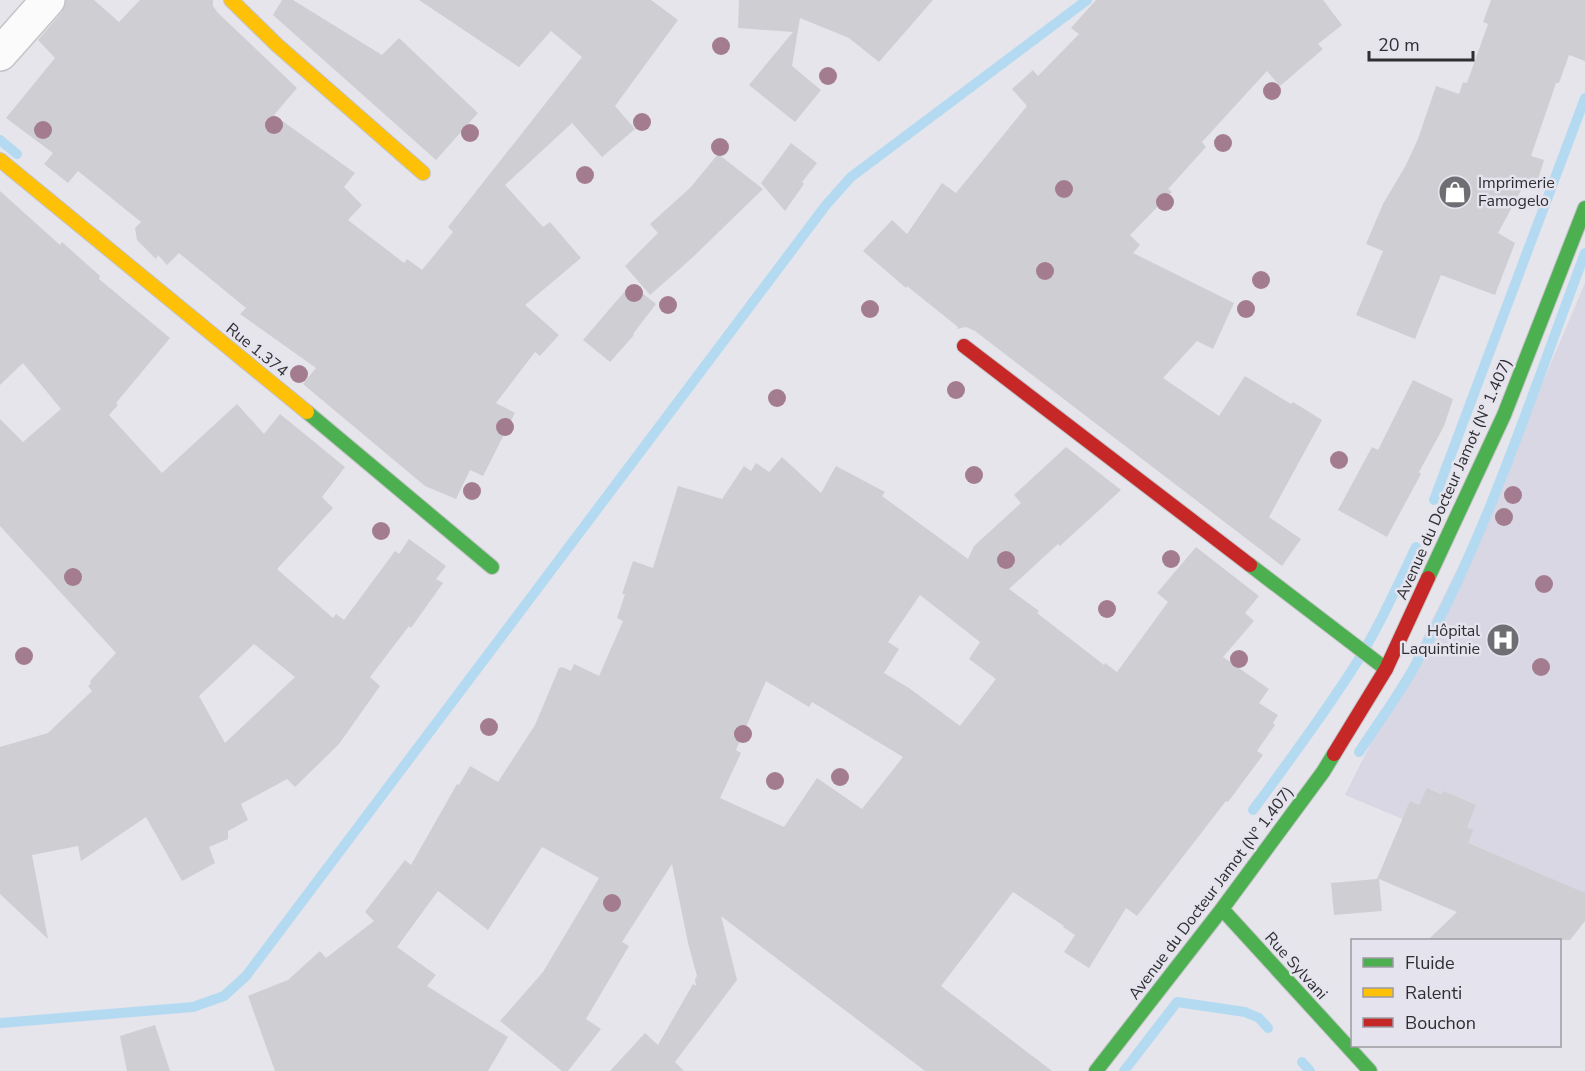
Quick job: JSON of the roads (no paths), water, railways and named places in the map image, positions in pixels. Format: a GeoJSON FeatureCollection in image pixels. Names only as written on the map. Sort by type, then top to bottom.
{"type":"FeatureCollection","features":[{"type":"Feature","properties":{"kind":"street"},"geometry":{"type":"LineString","coordinates":[[0,54],[48,0]]}},
{"type":"Feature","properties":{"kind":"street"},"geometry":{"type":"LineString","coordinates":[[231,0],[277,45],[423,173]]}},
{"type":"Feature","properties":{"kind":"street","name":"Rue 1.374"},"geometry":{"type":"LineString","coordinates":[[0,160],[356,452],[492,567]]}},
{"type":"Feature","properties":{"kind":"street","name":"Avenue du Docteur Jamot (N° 1.407)"},"geometry":{"type":"LineString","coordinates":[[1096,1071],[1222,909],[1323,772],[1386,669],[1504,415],[1585,208]]}},
{"type":"Feature","properties":{"kind":"street"},"geometry":{"type":"LineString","coordinates":[[964,346],[1386,669]]}},
{"type":"Feature","properties":{"kind":"street","name":"Rue Sylvani"},"geometry":{"type":"LineString","coordinates":[[1222,909],[1370,1071]]}},
{"type":"Feature","properties":{"kind":"waterway"},"geometry":{"type":"LineString","coordinates":[[0,1023],[193,1007],[224,996],[246,976],[826,205],[851,177],[1087,0]]}},
{"type":"Feature","properties":{"kind":"waterway"},"geometry":{"type":"LineString","coordinates":[[1434,500],[1585,98]]}},
{"type":"Feature","properties":{"kind":"waterway"},"geometry":{"type":"LineString","coordinates":[[0,140],[17,154]]}},
{"type":"Feature","properties":{"kind":"waterway"},"geometry":{"type":"LineString","coordinates":[[1359,752],[1416,664],[1465,565],[1508,462],[1585,253]]}},
{"type":"Feature","properties":{"kind":"waterway"},"geometry":{"type":"LineString","coordinates":[[1253,810],[1352,670],[1378,625],[1416,547]]}},
{"type":"Feature","properties":{"kind":"waterway"},"geometry":{"type":"LineString","coordinates":[[1124,1071],[1177,1002],[1245,1012],[1259,1018],[1268,1028]]}},
{"type":"Feature","properties":{"kind":"waterway"},"geometry":{"type":"LineString","coordinates":[[1302,1062],[1310,1071]]}},
{"type":"Feature","properties":{"kind":"place","name":"Imprimerie Famogelo"},"geometry":{"type":"Point","coordinates":[1455,192]}},
{"type":"Feature","properties":{"kind":"place","name":"Hôpital Laquintinie"},"geometry":{"type":"Point","coordinates":[1503,640]}}]}
